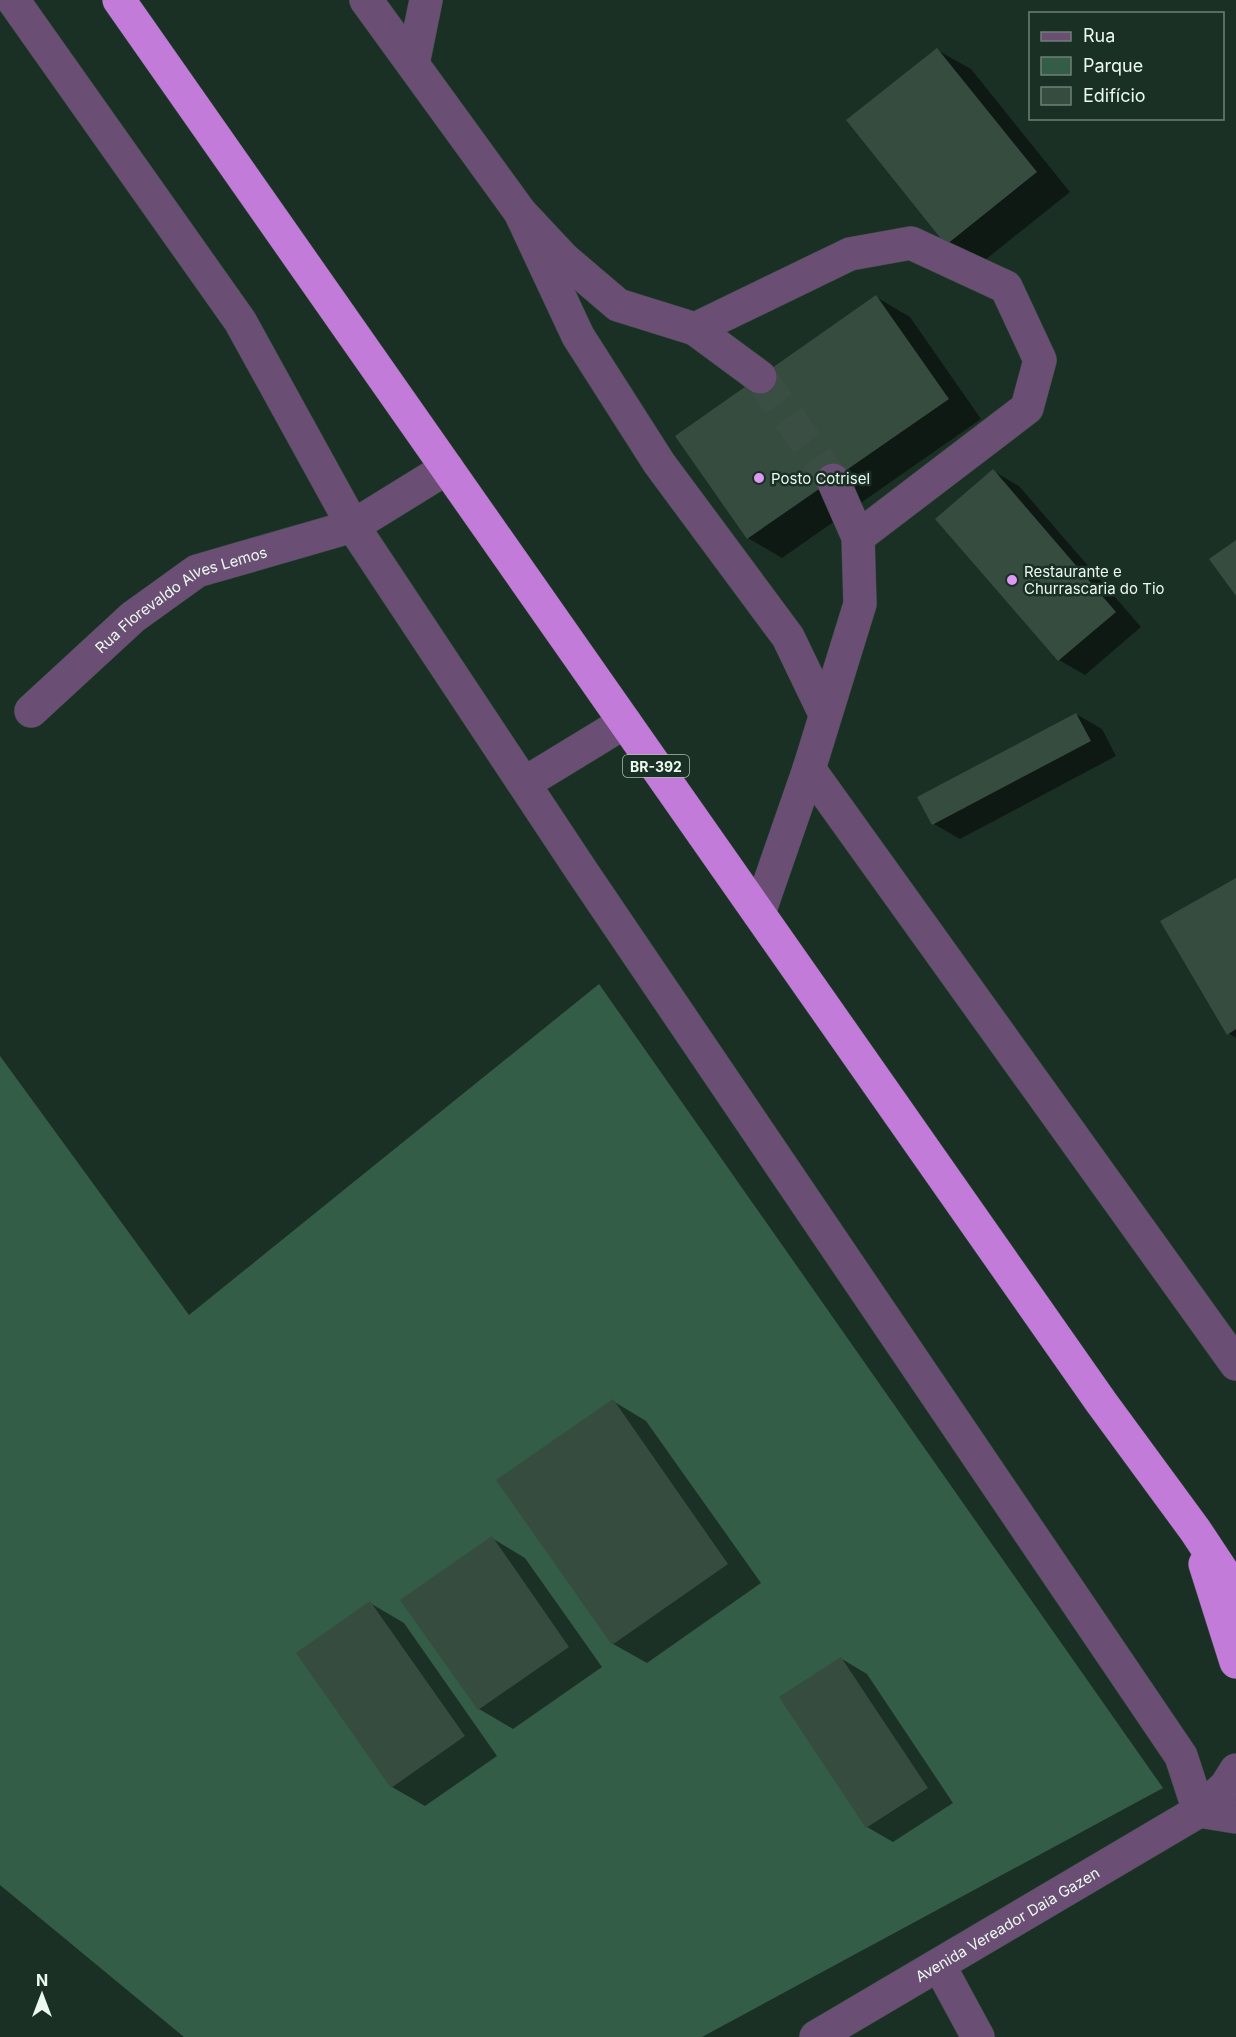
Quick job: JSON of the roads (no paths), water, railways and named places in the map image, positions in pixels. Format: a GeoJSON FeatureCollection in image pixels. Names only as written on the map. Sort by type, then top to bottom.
{"type":"FeatureCollection","features":[{"type":"Feature","properties":{"kind":"highway","name":"BR-392"},"geometry":{"type":"LineString","coordinates":[[120,0],[1088,1383],[1195,1530],[1236,1592]]}},
{"type":"Feature","properties":{"kind":"highway"},"geometry":{"type":"LineString","coordinates":[[1195,1530],[1236,1557]]}},
{"type":"Feature","properties":{"kind":"highway"},"geometry":{"type":"LineString","coordinates":[[1195,1530],[1236,1662]]}},
{"type":"Feature","properties":{"kind":"street"},"geometry":{"type":"LineString","coordinates":[[13,0],[240,321],[353,526],[603,902],[1181,1756],[1199,1811],[1236,1817]]}},
{"type":"Feature","properties":{"kind":"street"},"geometry":{"type":"LineString","coordinates":[[366,0],[520,212],[564,260],[618,305],[696,329],[760,377]]}},
{"type":"Feature","properties":{"kind":"street"},"geometry":{"type":"LineString","coordinates":[[414,64],[426,0]]}},
{"type":"Feature","properties":{"kind":"street"},"geometry":{"type":"LineString","coordinates":[[520,212],[578,336],[658,463],[788,638],[825,714]]}},
{"type":"Feature","properties":{"kind":"street"},"geometry":{"type":"LineString","coordinates":[[696,329],[850,254],[911,243],[1006,287],[1040,360],[1027,408],[858,537]]}},
{"type":"Feature","properties":{"kind":"street","name":"Rua Florevaldo Alves Lemos"},"geometry":{"type":"LineString","coordinates":[[32,711],[133,617],[197,572],[353,526],[447,468]]}},
{"type":"Feature","properties":{"kind":"street"},"geometry":{"type":"LineString","coordinates":[[759,913],[809,769],[860,604],[858,537],[833,480]]}},
{"type":"Feature","properties":{"kind":"street"},"geometry":{"type":"LineString","coordinates":[[525,783],[625,722]]}},
{"type":"Feature","properties":{"kind":"street"},"geometry":{"type":"LineString","coordinates":[[809,769],[1236,1364]]}},
{"type":"Feature","properties":{"kind":"street","name":"Avenida Vereador Daia Gazen"},"geometry":{"type":"LineString","coordinates":[[816,2037],[1199,1811],[1226,1786],[1236,1770]]}},
{"type":"Feature","properties":{"kind":"street"},"geometry":{"type":"LineString","coordinates":[[939,1965],[978,2037]]}},
{"type":"Feature","properties":{"kind":"tunnel"},"geometry":{"type":"LineString","coordinates":[[760,377],[833,480]]}},
{"type":"Feature","properties":{"kind":"place","name":"Posto Cotrisel"},"geometry":{"type":"Point","coordinates":[759,478]}},
{"type":"Feature","properties":{"kind":"place","name":"Restaurante e Churrascaria do Tio"},"geometry":{"type":"Point","coordinates":[1012,580]}}]}
